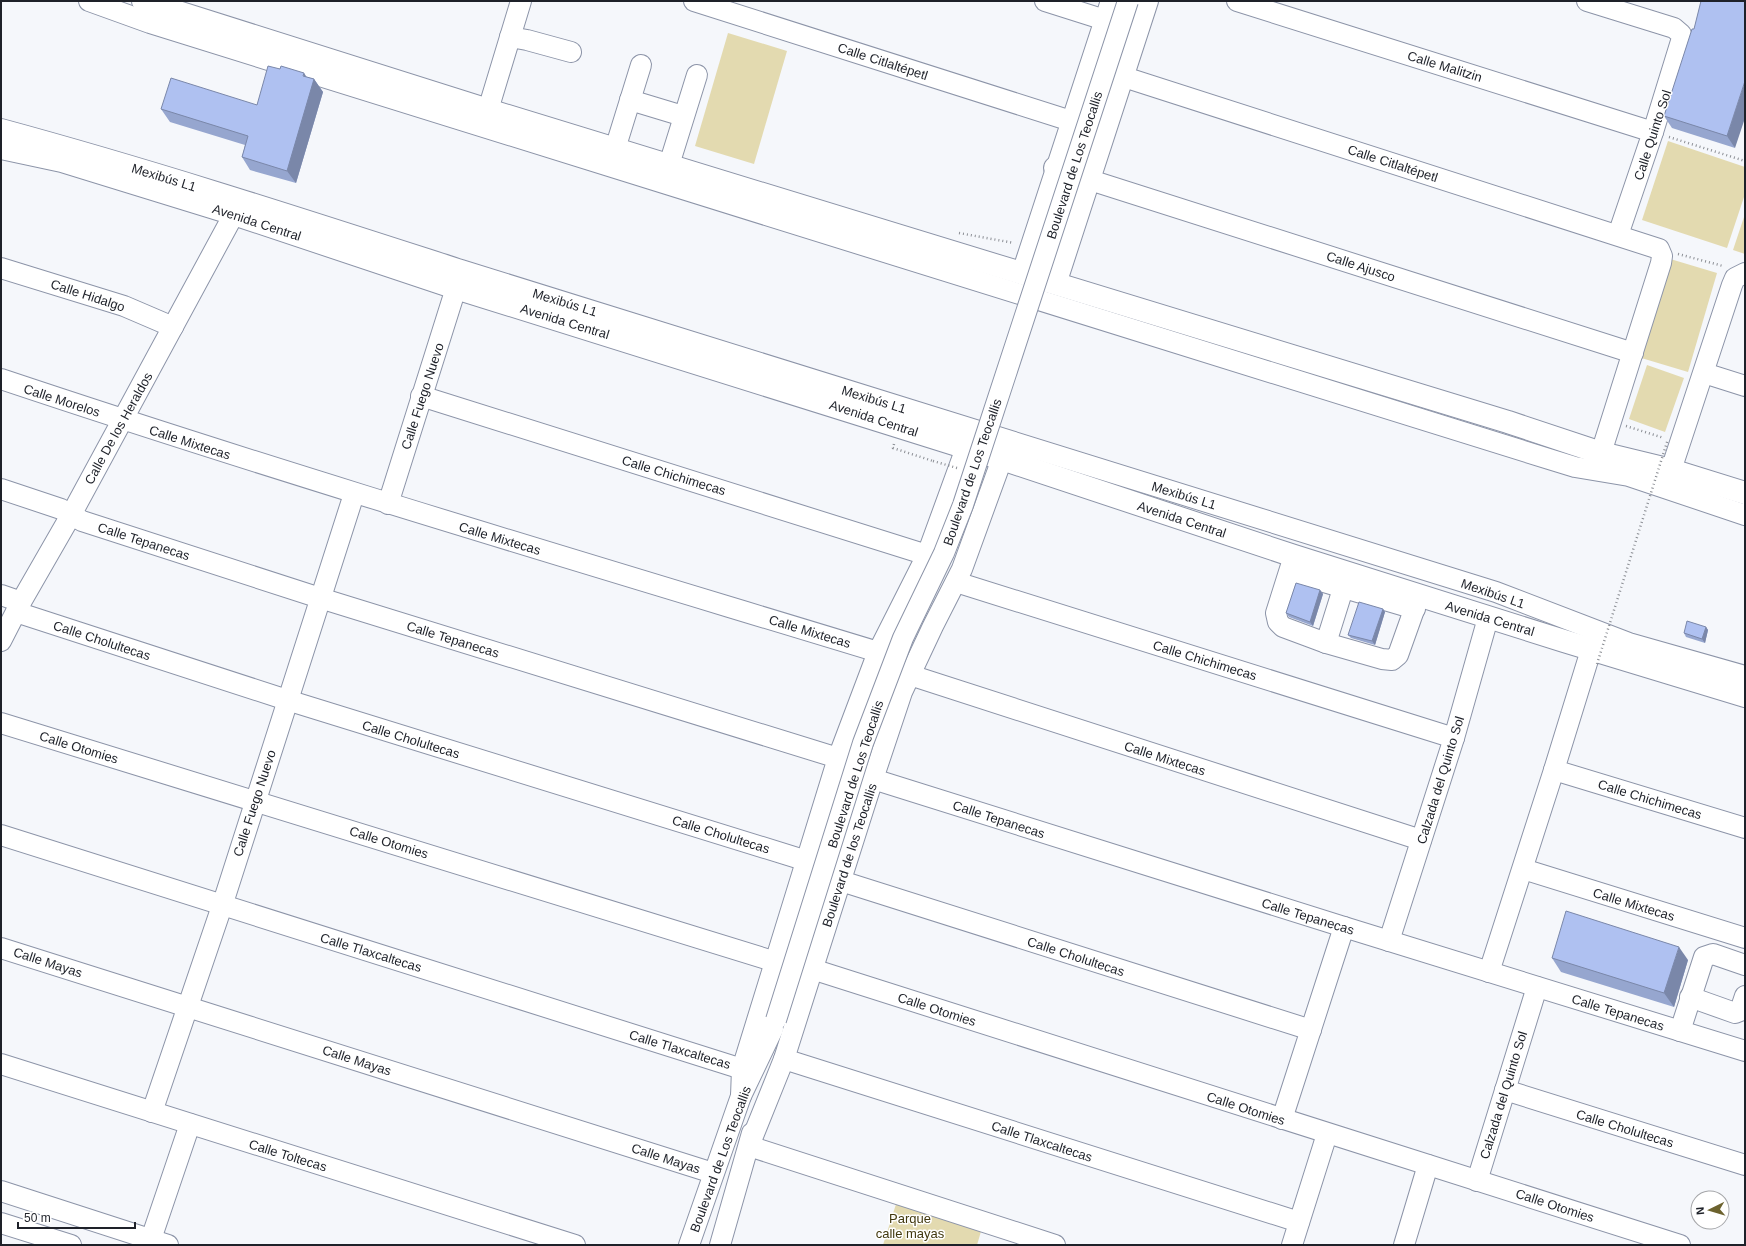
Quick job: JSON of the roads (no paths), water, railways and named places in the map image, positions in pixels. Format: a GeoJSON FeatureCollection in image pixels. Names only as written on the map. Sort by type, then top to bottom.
{"type":"FeatureCollection","features":[{"type":"Feature","properties":{"kind":"main road"},"geometry":{"type":"LineString","coordinates":[[143,1],[488,110],[1508,422],[1601,452],[1671,470],[1745,493]]}},
{"type":"Feature","properties":{"kind":"main road","name":"Avenida Central"},"geometry":{"type":"LineString","coordinates":[[1,148],[62,161],[234,214],[456,288],[1002,459],[1292,564],[1417,603],[1488,618],[1594,656],[1745,696]]}},
{"type":"Feature","properties":{"kind":"main road"},"geometry":{"type":"LineString","coordinates":[[1055,168],[1060,179],[1079,185],[1090,180]]}},
{"type":"Feature","properties":{"kind":"street"},"geometry":{"type":"LineString","coordinates":[[89,1],[150,24],[1575,467],[1629,476],[1745,515]]}},
{"type":"Feature","properties":{"kind":"street"},"geometry":{"type":"LineString","coordinates":[[488,110],[521,1]]}},
{"type":"Feature","properties":{"kind":"street","name":"Calle Citlaltépetl"},"geometry":{"type":"LineString","coordinates":[[694,1],[1071,121]]}},
{"type":"Feature","properties":{"kind":"street"},"geometry":{"type":"LineString","coordinates":[[1045,1],[1105,20]]}},
{"type":"Feature","properties":{"kind":"street","name":"Boulevard de Los Teocallis"},"geometry":{"type":"LineString","coordinates":[[1022,273],[1055,168],[1111,1]]}},
{"type":"Feature","properties":{"kind":"street","name":"Boulevard de Los Teocallis"},"geometry":{"type":"LineString","coordinates":[[720,1245],[749,1146],[775,1025],[863,743],[903,638],[944,553],[963,505],[1128,1]]}},
{"type":"Feature","properties":{"kind":"street","name":"Boulevard de Los Teocallis"},"geometry":{"type":"LineString","coordinates":[[1056,284],[1148,1]]}},
{"type":"Feature","properties":{"kind":"street","name":"Calle Malitzin"},"geometry":{"type":"LineString","coordinates":[[1237,1],[1653,132]]}},
{"type":"Feature","properties":{"kind":"street","name":"Calle Quinto Sol"},"geometry":{"type":"LineString","coordinates":[[1587,1],[1674,28],[1681,34],[1682,43],[1618,235]]}},
{"type":"Feature","properties":{"kind":"street"},"geometry":{"type":"LineString","coordinates":[[510,37],[571,52]]}},
{"type":"Feature","properties":{"kind":"street"},"geometry":{"type":"LineString","coordinates":[[616,149],[641,65]]}},
{"type":"Feature","properties":{"kind":"street"},"geometry":{"type":"LineString","coordinates":[[669,165],[697,75]]}},
{"type":"Feature","properties":{"kind":"street","name":"Calle Citlaltépetl"},"geometry":{"type":"LineString","coordinates":[[1124,77],[1618,235],[1660,251],[1661,262],[1633,353]]}},
{"type":"Feature","properties":{"kind":"street"},"geometry":{"type":"LineString","coordinates":[[630,100],[683,116]]}},
{"type":"Feature","properties":{"kind":"street","name":"Mexibús L1"},"geometry":{"type":"LineString","coordinates":[[1,129],[68,147],[293,216],[1481,588],[1629,644],[1745,676]]}},
{"type":"Feature","properties":{"kind":"street","name":"Calle Ajusco"},"geometry":{"type":"LineString","coordinates":[[1090,180],[1633,353]]}},
{"type":"Feature","properties":{"kind":"street","name":"Calle De los Heraldos"},"geometry":{"type":"LineString","coordinates":[[1,641],[18,607],[71,515],[234,214]]}},
{"type":"Feature","properties":{"kind":"street","name":"Calle Hidalgo"},"geometry":{"type":"LineString","coordinates":[[1,268],[124,306],[173,327]]}},
{"type":"Feature","properties":{"kind":"street"},"geometry":{"type":"LineString","coordinates":[[1671,470],[1732,285],[1739,272]]}},
{"type":"Feature","properties":{"kind":"street","name":"Calle Fuego Nuevo"},"geometry":{"type":"LineString","coordinates":[[388,504],[456,288]]}},
{"type":"Feature","properties":{"kind":"street"},"geometry":{"type":"LineString","coordinates":[[1601,452],[1633,353]]}},
{"type":"Feature","properties":{"kind":"street"},"geometry":{"type":"LineString","coordinates":[[1704,373],[1745,386]]}},
{"type":"Feature","properties":{"kind":"street","name":"Calle Morelos"},"geometry":{"type":"LineString","coordinates":[[1,379],[123,420]]}},
{"type":"Feature","properties":{"kind":"street","name":"Calle Chichimecas"},"geometry":{"type":"LineString","coordinates":[[421,396],[928,551]]}},
{"type":"Feature","properties":{"kind":"street","name":"Calle Mixtecas"},"geometry":{"type":"LineString","coordinates":[[123,420],[354,494],[878,652]]}},
{"type":"Feature","properties":{"kind":"street","name":"Boulevard de los Teocallis"},"geometry":{"type":"LineString","coordinates":[[741,1096],[742,1069],[838,758],[878,652],[928,551],[966,448]]}},
{"type":"Feature","properties":{"kind":"street","name":"Boulevard de los Teocallis"},"geometry":{"type":"LineString","coordinates":[[749,1146],[784,1059],[873,779],[910,675],[959,575],[1002,459]]}},
{"type":"Feature","properties":{"kind":"street","name":"Calle Tepanecas"},"geometry":{"type":"LineString","coordinates":[[1,489],[61,509],[82,521],[320,598],[838,758]]}},
{"type":"Feature","properties":{"kind":"street","name":"Calle Fuego Nuevo"},"geometry":{"type":"LineString","coordinates":[[152,1112],[222,906],[354,494]]}},
{"type":"Feature","properties":{"kind":"street","name":"Boulevard de los Teocallis"},"geometry":{"type":"LineString","coordinates":[[928,551],[936,545],[945,545],[954,548],[960,556],[959,575]]}},
{"type":"Feature","properties":{"kind":"street"},"geometry":{"type":"LineString","coordinates":[[1292,564],[1276,614],[1278,622],[1283,628],[1326,643],[1382,659],[1392,660],[1398,655],[1417,603]]}},
{"type":"Feature","properties":{"kind":"street","name":"Calle Chichimecas"},"geometry":{"type":"LineString","coordinates":[[959,575],[1454,738]]}},
{"type":"Feature","properties":{"kind":"street"},"geometry":{"type":"LineString","coordinates":[[1326,643],[1346,580]]}},
{"type":"Feature","properties":{"kind":"street","name":"Calle Cholultecas"},"geometry":{"type":"LineString","coordinates":[[1,595],[18,607],[287,700],[807,861]]}},
{"type":"Feature","properties":{"kind":"street","name":"Calzada del Quinto Sol"},"geometry":{"type":"LineString","coordinates":[[1389,941],[1454,738],[1488,618]]}},
{"type":"Feature","properties":{"kind":"street"},"geometry":{"type":"LineString","coordinates":[[1489,972],[1554,770],[1594,656]]}},
{"type":"Feature","properties":{"kind":"street","name":"Calle Mixtecas"},"geometry":{"type":"LineString","coordinates":[[910,675],[1421,840]]}},
{"type":"Feature","properties":{"kind":"street","name":"Calle Otomies"},"geometry":{"type":"LineString","coordinates":[[1,723],[776,962]]}},
{"type":"Feature","properties":{"kind":"street","name":"Calle Chichimecas"},"geometry":{"type":"LineString","coordinates":[[1554,770],[1745,828]]}},
{"type":"Feature","properties":{"kind":"street","name":"Calle Tepanecas"},"geometry":{"type":"LineString","coordinates":[[873,779],[1745,1051]]}},
{"type":"Feature","properties":{"kind":"street","name":"Calle Tlaxcaltecas"},"geometry":{"type":"LineString","coordinates":[[1,835],[742,1069]]}},
{"type":"Feature","properties":{"kind":"street","name":"Calle Mixtecas"},"geometry":{"type":"LineString","coordinates":[[1523,869],[1745,938]]}},
{"type":"Feature","properties":{"kind":"street","name":"Calle Cholultecas"},"geometry":{"type":"LineString","coordinates":[[841,881],[1311,1030]]}},
{"type":"Feature","properties":{"kind":"street"},"geometry":{"type":"LineString","coordinates":[[1282,1119],[1344,927]]}},
{"type":"Feature","properties":{"kind":"street","name":"Calle Mayas"},"geometry":{"type":"LineString","coordinates":[[1,948],[713,1173]]}},
{"type":"Feature","properties":{"kind":"street"},"geometry":{"type":"LineString","coordinates":[[1680,1031],[1702,960],[1706,956],[1713,954],[1745,965]]}},
{"type":"Feature","properties":{"kind":"street","name":"Calle Otomies"},"geometry":{"type":"LineString","coordinates":[[812,969],[1680,1245]]}},
{"type":"Feature","properties":{"kind":"street","name":"Calzada del Quinto Sol"},"geometry":{"type":"LineString","coordinates":[[1477,1181],[1537,987]]}},
{"type":"Feature","properties":{"kind":"street"},"geometry":{"type":"LineString","coordinates":[[1690,997],[1734,1013],[1740,1011],[1745,996]]}},
{"type":"Feature","properties":{"kind":"street","name":"Boulevard de Los Teocallis"},"geometry":{"type":"LineString","coordinates":[[689,1245],[741,1096],[775,1025]]}},
{"type":"Feature","properties":{"kind":"street","name":"Calle Tlaxcaltecas"},"geometry":{"type":"LineString","coordinates":[[784,1059],[1300,1222]]}},
{"type":"Feature","properties":{"kind":"street","name":"Calle Toltecas"},"geometry":{"type":"LineString","coordinates":[[1,1064],[575,1245]]}},
{"type":"Feature","properties":{"kind":"street","name":"Calle Cholultecas"},"geometry":{"type":"LineString","coordinates":[[1505,1090],[1745,1165]]}},
{"type":"Feature","properties":{"kind":"street"},"geometry":{"type":"LineString","coordinates":[[1,1191],[156,1243],[190,1124]]}},
{"type":"Feature","properties":{"kind":"street"},"geometry":{"type":"LineString","coordinates":[[1292,1245],[1327,1134]]}},
{"type":"Feature","properties":{"kind":"street"},"geometry":{"type":"LineString","coordinates":[[749,1146],[1055,1245]]}},
{"type":"Feature","properties":{"kind":"street"},"geometry":{"type":"LineString","coordinates":[[1404,1245],[1428,1165]]}},
{"type":"Feature","properties":{"kind":"street"},"geometry":{"type":"LineString","coordinates":[[30,1239],[40,1204]]}},
{"type":"Feature","properties":{"kind":"street"},"geometry":{"type":"LineString","coordinates":[[1,1223],[30,1239],[70,1245]]}},
{"type":"Feature","properties":{"kind":"park label","name":"Parque calle mayas"},"geometry":{"type":"Point","coordinates":[910,1226]}}]}
